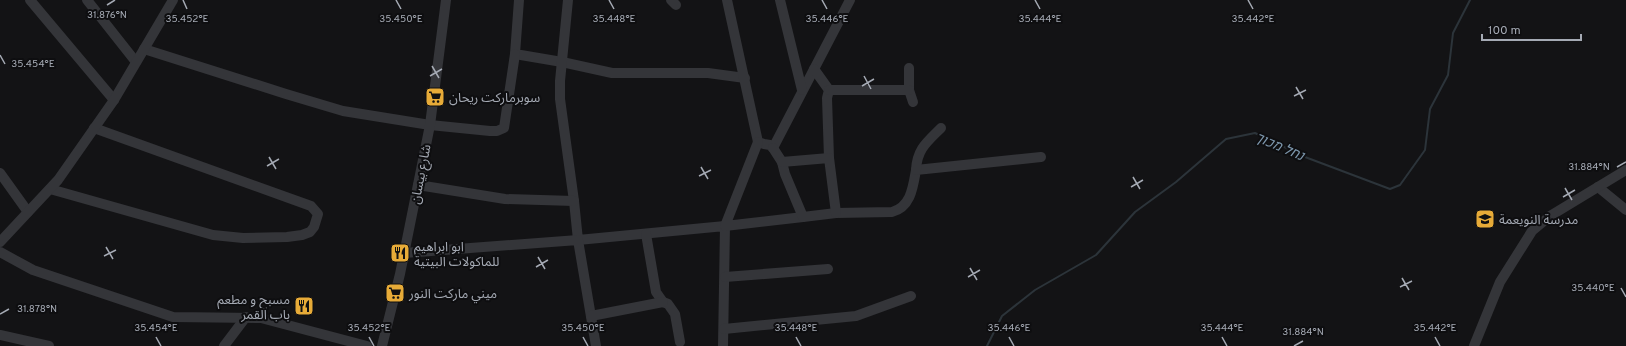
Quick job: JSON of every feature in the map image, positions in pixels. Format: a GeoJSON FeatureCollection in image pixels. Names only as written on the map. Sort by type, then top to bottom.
{"type":"FeatureCollection","features":[{"type":"Feature","properties":{"kind":"street"},"geometry":{"type":"LineString","coordinates":[[30,0],[114,100]]}},
{"type":"Feature","properties":{"kind":"street"},"geometry":{"type":"LineString","coordinates":[[87,0],[136,62]]}},
{"type":"Feature","properties":{"kind":"street"},"geometry":{"type":"LineString","coordinates":[[0,242],[58,180],[114,100],[173,0]]}},
{"type":"Feature","properties":{"kind":"street","name":"شارع بيسان"},"geometry":{"type":"LineString","coordinates":[[382,346],[404,253],[430,125],[446,0]]}},
{"type":"Feature","properties":{"kind":"street"},"geometry":{"type":"LineString","coordinates":[[144,49],[343,111],[430,125],[490,131],[502,130],[504,128],[514,54],[519,0]]}},
{"type":"Feature","properties":{"kind":"street"},"geometry":{"type":"LineString","coordinates":[[568,0],[560,81],[561,114],[574,201],[578,240],[596,346]]}},
{"type":"Feature","properties":{"kind":"street"},"geometry":{"type":"LineString","coordinates":[[723,346],[725,226],[758,142],[727,0]]}},
{"type":"Feature","properties":{"kind":"street"},"geometry":{"type":"LineString","coordinates":[[780,0],[802,90]]}},
{"type":"Feature","properties":{"kind":"street"},"geometry":{"type":"LineString","coordinates":[[773,148],[850,0]]}},
{"type":"Feature","properties":{"kind":"street"},"geometry":{"type":"LineString","coordinates":[[514,54],[562,62],[612,73],[708,73],[745,78]]}},
{"type":"Feature","properties":{"kind":"street"},"geometry":{"type":"LineString","coordinates":[[909,68],[909,90],[913,102]]}},
{"type":"Feature","properties":{"kind":"street"},"geometry":{"type":"LineString","coordinates":[[814,69],[829,90],[827,98],[829,158],[836,213]]}},
{"type":"Feature","properties":{"kind":"street"},"geometry":{"type":"LineString","coordinates":[[829,90],[909,90]]}},
{"type":"Feature","properties":{"kind":"street"},"geometry":{"type":"LineString","coordinates":[[50,189],[213,234],[243,238],[296,236],[310,232],[317,220],[318,214],[311,206],[94,128]]}},
{"type":"Feature","properties":{"kind":"street"},"geometry":{"type":"LineString","coordinates":[[404,253],[646,234],[836,213],[892,212],[905,206],[914,184],[916,161],[920,152],[925,144],[941,128]]}},
{"type":"Feature","properties":{"kind":"street"},"geometry":{"type":"LineString","coordinates":[[758,142],[770,145],[782,162],[785,174],[803,217]]}},
{"type":"Feature","properties":{"kind":"street"},"geometry":{"type":"LineString","coordinates":[[916,170],[1041,157]]}},
{"type":"Feature","properties":{"kind":"street"},"geometry":{"type":"LineString","coordinates":[[782,162],[829,158]]}},
{"type":"Feature","properties":{"kind":"street"},"geometry":{"type":"LineString","coordinates":[[1474,346],[1500,282],[1532,231],[1550,216],[1626,170]]}},
{"type":"Feature","properties":{"kind":"street"},"geometry":{"type":"LineString","coordinates":[[0,173],[28,212]]}},
{"type":"Feature","properties":{"kind":"street"},"geometry":{"type":"LineString","coordinates":[[418,185],[505,199],[574,201]]}},
{"type":"Feature","properties":{"kind":"street"},"geometry":{"type":"LineString","coordinates":[[1598,187],[1626,210]]}},
{"type":"Feature","properties":{"kind":"street"},"geometry":{"type":"LineString","coordinates":[[646,234],[656,292],[663,302],[668,304],[675,314],[680,342]]}},
{"type":"Feature","properties":{"kind":"street"},"geometry":{"type":"LineString","coordinates":[[0,252],[33,270],[173,317],[261,318],[367,346]]}},
{"type":"Feature","properties":{"kind":"street"},"geometry":{"type":"LineString","coordinates":[[725,277],[828,269]]}},
{"type":"Feature","properties":{"kind":"street"},"geometry":{"type":"LineString","coordinates":[[724,329],[856,316],[911,296]]}},
{"type":"Feature","properties":{"kind":"street"},"geometry":{"type":"LineString","coordinates":[[591,316],[663,302]]}},
{"type":"Feature","properties":{"kind":"street"},"geometry":{"type":"LineString","coordinates":[[224,346],[246,317]]}},
{"type":"Feature","properties":{"kind":"street"},"geometry":{"type":"LineString","coordinates":[[0,335],[49,346]]}},
{"type":"Feature","properties":{"kind":"waterway","name":"נחל מכוך"},"geometry":{"type":"LineString","coordinates":[[987,346],[1002,316],[1035,290],[1096,255],[1135,212],[1176,182],[1226,139],[1255,133],[1305,157],[1390,189],[1400,185],[1425,150],[1430,109],[1448,75],[1453,33],[1470,0]]}},
{"type":"Feature","properties":{"kind":"place","name":"سوبرماركت ريحان"},"geometry":{"type":"Point","coordinates":[435,97]}},
{"type":"Feature","properties":{"kind":"place","name":"مدرسة النويعمة"},"geometry":{"type":"Point","coordinates":[1485,219]}},
{"type":"Feature","properties":{"kind":"place","name":"ابو ابراهيم للماكولات البيتية"},"geometry":{"type":"Point","coordinates":[400,253]}},
{"type":"Feature","properties":{"kind":"place","name":"ميني ماركت النور"},"geometry":{"type":"Point","coordinates":[395,293]}},
{"type":"Feature","properties":{"kind":"place","name":"مسبح و مطعم باب القمر"},"geometry":{"type":"Point","coordinates":[304,306]}}]}
